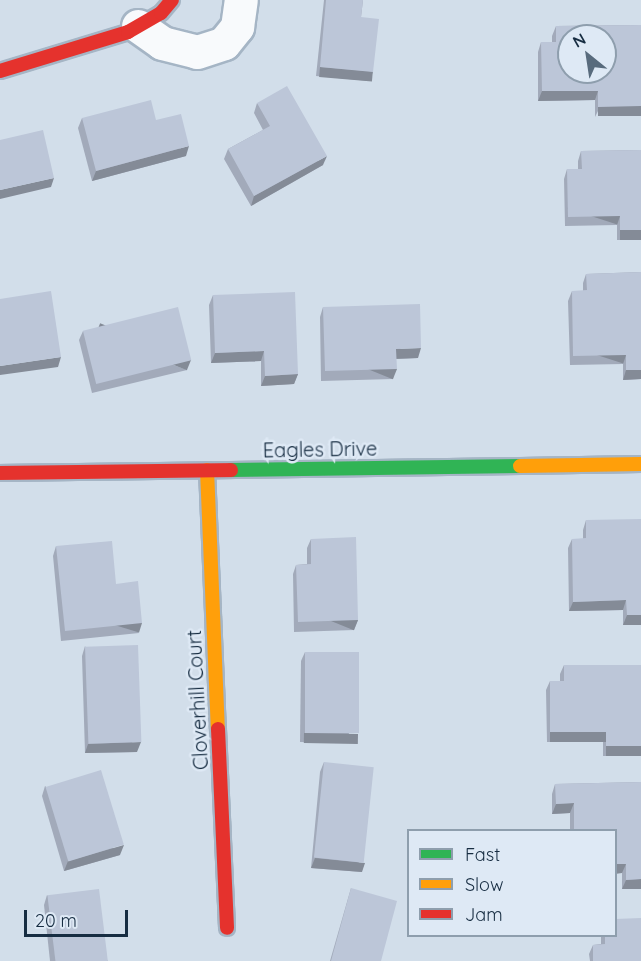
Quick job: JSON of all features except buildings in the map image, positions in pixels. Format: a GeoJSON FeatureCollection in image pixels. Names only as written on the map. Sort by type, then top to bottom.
{"type":"FeatureCollection","features":[{"type":"Feature","properties":{"kind":"street"},"geometry":{"type":"LineString","coordinates":[[0,71],[31,64],[138,26],[161,13],[172,0]]}},
{"type":"Feature","properties":{"kind":"street"},"geometry":{"type":"LineString","coordinates":[[138,26],[162,44],[196,52],[224,43],[237,27],[241,0]]}},
{"type":"Feature","properties":{"kind":"street","name":"Eagles Drive"},"geometry":{"type":"LineString","coordinates":[[0,473],[641,464]]}},
{"type":"Feature","properties":{"kind":"street","name":"Cloverhill Court"},"geometry":{"type":"LineString","coordinates":[[207,470],[227,928]]}},
{"type":"Feature","properties":{"kind":"traffic: fast"},"geometry":{"type":"LineString","coordinates":[[231,470],[520,466]]}},
{"type":"Feature","properties":{"kind":"traffic: slow"},"geometry":{"type":"LineString","coordinates":[[520,466],[641,464]]}},
{"type":"Feature","properties":{"kind":"traffic: slow"},"geometry":{"type":"LineString","coordinates":[[207,470],[218,729]]}},
{"type":"Feature","properties":{"kind":"traffic: jam"},"geometry":{"type":"LineString","coordinates":[[0,71],[128,32],[161,13],[172,0]]}},
{"type":"Feature","properties":{"kind":"traffic: jam"},"geometry":{"type":"LineString","coordinates":[[0,473],[231,470]]}},
{"type":"Feature","properties":{"kind":"traffic: jam"},"geometry":{"type":"LineString","coordinates":[[218,729],[227,928]]}}]}
